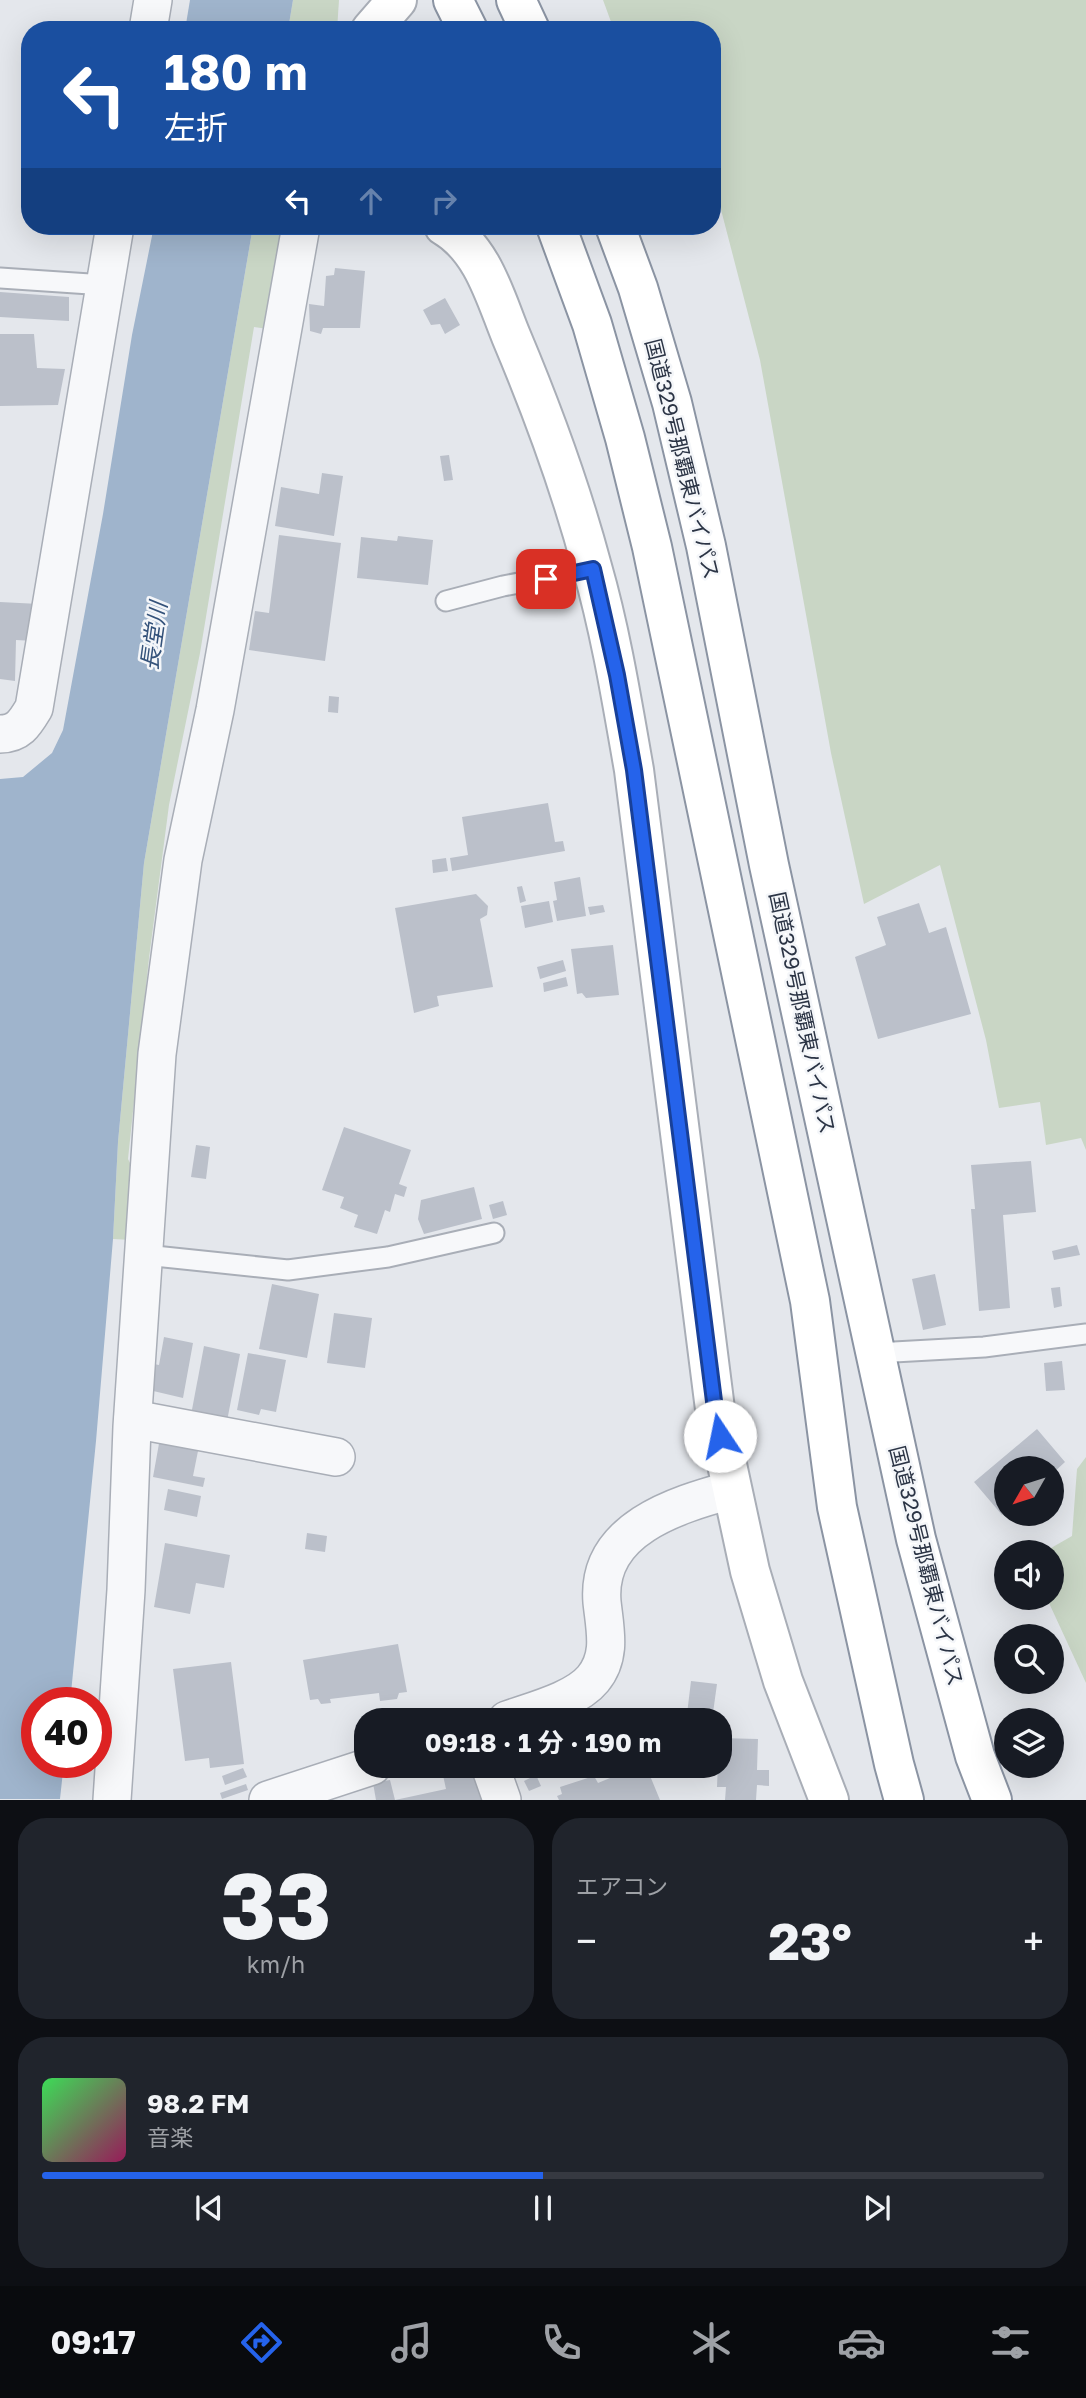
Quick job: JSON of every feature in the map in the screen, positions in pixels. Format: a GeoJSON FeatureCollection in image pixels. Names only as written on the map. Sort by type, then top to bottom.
{"type":"FeatureCollection","features":[{"type":"Feature","properties":{"kind":"main road"},"geometry":{"type":"LineString","coordinates":[[378,21],[397,0]]}},
{"type":"Feature","properties":{"kind":"main road"},"geometry":{"type":"LineString","coordinates":[[453,0],[464,21]]}},
{"type":"Feature","properties":{"kind":"main road"},"geometry":{"type":"LineString","coordinates":[[516,0],[526,21]]}},
{"type":"Feature","properties":{"kind":"main road"},"geometry":{"type":"LineString","coordinates":[[459,235],[479,259],[521,359],[565,475],[593,569],[617,675],[634,770],[715,1409],[750,1571],[783,1681],[829,1800]]}},
{"type":"Feature","properties":{"kind":"main road"},"geometry":{"type":"LineString","coordinates":[[559,235],[592,324],[625,438],[652,547],[810,1301],[837,1507],[904,1800]]}},
{"type":"Feature","properties":{"kind":"main road","name":"国道329号那覇東バイパス"},"geometry":{"type":"LineString","coordinates":[[618,235],[638,288],[673,402],[703,533],[769,865],[916,1539],[975,1756],[992,1800]]}},
{"type":"Feature","properties":{"kind":"street"},"geometry":{"type":"LineString","coordinates":[[150,21],[153,0]]}},
{"type":"Feature","properties":{"kind":"street"},"geometry":{"type":"LineString","coordinates":[[0,734],[15,733],[26,723],[34,708],[113,235]]}},
{"type":"Feature","properties":{"kind":"street"},"geometry":{"type":"LineString","coordinates":[[112,1800],[126,1590],[138,1253],[157,1054],[183,860],[215,710],[300,235]]}},
{"type":"Feature","properties":{"kind":"street"},"geometry":{"type":"LineString","coordinates":[[133,1419],[336,1457]]}},
{"type":"Feature","properties":{"kind":"street"},"geometry":{"type":"LineString","coordinates":[[538,1708],[572,1695],[592,1680],[606,1658],[606,1624],[602,1600],[605,1572],[618,1547],[642,1524],[653,1518],[674,1508],[731,1490]]}},
{"type":"Feature","properties":{"kind":"street"},"geometry":{"type":"LineString","coordinates":[[268,1800],[354,1772]]}},
{"type":"Feature","properties":{"kind":"street"},"geometry":{"type":"LineString","coordinates":[[494,1778],[502,1800]]}},
{"type":"Feature","properties":{"kind":"lane"},"geometry":{"type":"LineString","coordinates":[[0,278],[105,285]]}},
{"type":"Feature","properties":{"kind":"lane"},"geometry":{"type":"LineString","coordinates":[[446,601],[503,586],[593,569]]}},
{"type":"Feature","properties":{"kind":"lane"},"geometry":{"type":"LineString","coordinates":[[138,1253],[288,1270],[388,1257],[494,1233]]}},
{"type":"Feature","properties":{"kind":"lane"},"geometry":{"type":"LineString","coordinates":[[876,1353],[984,1347],[1086,1334]]}},
{"type":"Feature","properties":{"kind":"green space"},"geometry":{"type":"Polygon","coordinates":[[[293,0],[339,0],[338,21],[290,21],[293,0]]]}},
{"type":"Feature","properties":{"kind":"green space"},"geometry":{"type":"Polygon","coordinates":[[[603,0],[1086,0],[1086,1150],[1081,1138],[1046,1145],[1040,1102],[999,1108],[986,1040],[940,865],[864,904],[831,753],[760,360],[721,210],[721,21],[611,21],[603,0]]]}},
{"type":"Feature","properties":{"kind":"green space"},"geometry":{"type":"Polygon","coordinates":[[[251,235],[286,235],[268,329],[254,327],[200,653],[169,805],[149,958],[128,1159],[134,1171],[132,1240],[113,1239],[118,1142],[144,863],[251,235]]]}},
{"type":"Feature","properties":{"kind":"green space"},"geometry":{"type":"Polygon","coordinates":[[[1086,1457],[1086,1683],[1064,1635],[1064,1624],[1059,1624],[1053,1610],[1064,1610],[1064,1541],[1072,1536],[1077,1469],[1086,1457]]]}},
{"type":"Feature","properties":{"kind":"water"},"geometry":{"type":"Polygon","coordinates":[[[190,0],[293,0],[290,21],[186,21],[190,0]]]}},
{"type":"Feature","properties":{"kind":"water","name":"長堂川"},"geometry":{"type":"Polygon","coordinates":[[[152,235],[251,235],[144,863],[118,1142],[113,1239],[96,1441],[72,1687],[21,1687],[21,1778],[62,1778],[60,1799],[0,1799],[0,779],[23,777],[52,753],[63,730],[103,514],[132,335],[152,235]]]}},
{"type":"Feature","properties":{"kind":"building"},"geometry":{"type":"Polygon","coordinates":[[[335,268],[365,271],[360,328],[323,328],[321,334],[310,331],[309,304],[324,306],[326,276],[334,275],[335,268]]]}},
{"type":"Feature","properties":{"kind":"building"},"geometry":{"type":"Polygon","coordinates":[[[0,292],[69,297],[69,321],[0,317],[0,292]]]}},
{"type":"Feature","properties":{"kind":"building"},"geometry":{"type":"Polygon","coordinates":[[[445,298],[460,325],[445,334],[440,324],[431,325],[423,310],[445,298]]]}},
{"type":"Feature","properties":{"kind":"building"},"geometry":{"type":"Polygon","coordinates":[[[0,334],[34,334],[37,368],[65,369],[58,405],[0,406],[0,334]]]}},
{"type":"Feature","properties":{"kind":"building"},"geometry":{"type":"Polygon","coordinates":[[[449,455],[453,480],[444,481],[440,456],[449,455]]]}},
{"type":"Feature","properties":{"kind":"building"},"geometry":{"type":"Polygon","coordinates":[[[322,473],[343,476],[334,536],[275,526],[281,487],[319,494],[322,473]]]}},
{"type":"Feature","properties":{"kind":"building"},"geometry":{"type":"Polygon","coordinates":[[[279,535],[341,543],[325,661],[249,650],[255,611],[269,613],[279,535]]]}},
{"type":"Feature","properties":{"kind":"building"},"geometry":{"type":"Polygon","coordinates":[[[398,536],[433,540],[428,585],[357,578],[361,537],[397,541],[398,536]]]}},
{"type":"Feature","properties":{"kind":"building"},"geometry":{"type":"Polygon","coordinates":[[[0,602],[39,604],[34,641],[16,640],[15,681],[0,679],[0,602]]]}},
{"type":"Feature","properties":{"kind":"building"},"geometry":{"type":"Polygon","coordinates":[[[329,696],[339,697],[338,713],[328,712],[329,696]]]}},
{"type":"Feature","properties":{"kind":"building"},"geometry":{"type":"Polygon","coordinates":[[[548,803],[555,842],[563,841],[565,851],[452,871],[450,858],[468,855],[462,817],[548,803]]]}},
{"type":"Feature","properties":{"kind":"building"},"geometry":{"type":"Polygon","coordinates":[[[446,858],[448,871],[433,873],[432,860],[446,858]]]}},
{"type":"Feature","properties":{"kind":"building"},"geometry":{"type":"Polygon","coordinates":[[[580,877],[586,916],[557,921],[553,901],[557,900],[554,882],[580,877]]]}},
{"type":"Feature","properties":{"kind":"building"},"geometry":{"type":"Polygon","coordinates":[[[522,886],[526,901],[520,903],[517,887],[522,886]]]}},
{"type":"Feature","properties":{"kind":"building"},"geometry":{"type":"Polygon","coordinates":[[[476,894],[488,906],[487,915],[480,919],[493,987],[437,996],[439,1006],[414,1013],[395,908],[476,894]]]}},
{"type":"Feature","properties":{"kind":"building"},"geometry":{"type":"Polygon","coordinates":[[[549,901],[553,922],[525,928],[521,906],[549,901]]]}},
{"type":"Feature","properties":{"kind":"building"},"geometry":{"type":"Polygon","coordinates":[[[919,903],[929,933],[946,927],[971,1014],[878,1039],[855,957],[886,945],[877,917],[919,903]]]}},
{"type":"Feature","properties":{"kind":"building"},"geometry":{"type":"Polygon","coordinates":[[[603,905],[605,912],[590,915],[588,907],[603,905]]]}},
{"type":"Feature","properties":{"kind":"building"},"geometry":{"type":"Polygon","coordinates":[[[613,945],[619,995],[586,998],[582,993],[577,994],[571,949],[613,945]]]}},
{"type":"Feature","properties":{"kind":"building"},"geometry":{"type":"Polygon","coordinates":[[[563,960],[566,971],[540,979],[537,967],[563,960]]]}},
{"type":"Feature","properties":{"kind":"building"},"geometry":{"type":"Polygon","coordinates":[[[566,977],[568,986],[544,992],[543,983],[566,977]]]}},
{"type":"Feature","properties":{"kind":"building"},"geometry":{"type":"Polygon","coordinates":[[[344,1127],[411,1150],[399,1184],[407,1187],[404,1197],[395,1194],[390,1212],[385,1210],[377,1234],[354,1227],[358,1215],[340,1208],[344,1197],[322,1190],[344,1127]]]}},
{"type":"Feature","properties":{"kind":"building"},"geometry":{"type":"Polygon","coordinates":[[[196,1145],[210,1147],[206,1179],[191,1177],[196,1145]]]}},
{"type":"Feature","properties":{"kind":"building"},"geometry":{"type":"Polygon","coordinates":[[[1031,1161],[1036,1212],[1003,1215],[1010,1308],[979,1311],[971,1209],[975,1209],[971,1165],[1031,1161]]]}},
{"type":"Feature","properties":{"kind":"building"},"geometry":{"type":"Polygon","coordinates":[[[474,1187],[482,1219],[424,1234],[418,1219],[421,1200],[474,1187]]]}},
{"type":"Feature","properties":{"kind":"building"},"geometry":{"type":"Polygon","coordinates":[[[503,1201],[507,1215],[493,1219],[489,1205],[503,1201]]]}},
{"type":"Feature","properties":{"kind":"building"},"geometry":{"type":"Polygon","coordinates":[[[1077,1245],[1080,1255],[1054,1260],[1052,1251],[1077,1245]]]}},
{"type":"Feature","properties":{"kind":"building"},"geometry":{"type":"Polygon","coordinates":[[[935,1274],[946,1325],[923,1330],[912,1279],[935,1274]]]}},
{"type":"Feature","properties":{"kind":"building"},"geometry":{"type":"Polygon","coordinates":[[[272,1284],[319,1294],[307,1358],[259,1349],[272,1284]]]}},
{"type":"Feature","properties":{"kind":"building"},"geometry":{"type":"Polygon","coordinates":[[[1060,1287],[1062,1306],[1054,1308],[1051,1288],[1060,1287]]]}},
{"type":"Feature","properties":{"kind":"building"},"geometry":{"type":"Polygon","coordinates":[[[334,1313],[372,1318],[365,1368],[327,1363],[334,1313]]]}},
{"type":"Feature","properties":{"kind":"building"},"geometry":{"type":"Polygon","coordinates":[[[164,1337],[193,1343],[183,1398],[149,1390],[154,1364],[159,1365],[164,1337]]]}},
{"type":"Feature","properties":{"kind":"building"},"geometry":{"type":"Polygon","coordinates":[[[204,1346],[240,1354],[227,1421],[191,1415],[204,1346]]]}},
{"type":"Feature","properties":{"kind":"building"},"geometry":{"type":"Polygon","coordinates":[[[248,1353],[286,1360],[276,1412],[261,1409],[259,1415],[237,1410],[248,1353]]]}},
{"type":"Feature","properties":{"kind":"building"},"geometry":{"type":"Polygon","coordinates":[[[1062,1361],[1065,1390],[1046,1391],[1044,1363],[1062,1361]]]}},
{"type":"Feature","properties":{"kind":"building"},"geometry":{"type":"Polygon","coordinates":[[[1037,1429],[1060,1456],[1005,1456],[1037,1429]]]}},
{"type":"Feature","properties":{"kind":"building"},"geometry":{"type":"Polygon","coordinates":[[[160,1438],[199,1446],[193,1476],[205,1478],[203,1487],[153,1477],[160,1438]]]}},
{"type":"Feature","properties":{"kind":"building"},"geometry":{"type":"Polygon","coordinates":[[[994,1465],[994,1506],[974,1482],[994,1465]]]}},
{"type":"Feature","properties":{"kind":"building"},"geometry":{"type":"Polygon","coordinates":[[[168,1489],[201,1496],[197,1517],[164,1510],[168,1489]]]}},
{"type":"Feature","properties":{"kind":"building"},"geometry":{"type":"Polygon","coordinates":[[[307,1533],[327,1536],[325,1552],[305,1549],[307,1533]]]}},
{"type":"Feature","properties":{"kind":"building"},"geometry":{"type":"Polygon","coordinates":[[[165,1543],[230,1555],[224,1588],[196,1583],[190,1614],[154,1607],[165,1543]]]}},
{"type":"Feature","properties":{"kind":"building"},"geometry":{"type":"Polygon","coordinates":[[[398,1644],[407,1692],[399,1693],[397,1699],[380,1701],[379,1693],[330,1699],[331,1703],[321,1704],[318,1699],[310,1700],[303,1660],[398,1644]]]}},
{"type":"Feature","properties":{"kind":"building"},"geometry":{"type":"Polygon","coordinates":[[[231,1662],[244,1764],[210,1768],[209,1758],[185,1761],[173,1669],[231,1662]]]}},
{"type":"Feature","properties":{"kind":"building"},"geometry":{"type":"Polygon","coordinates":[[[691,1681],[717,1684],[714,1708],[688,1708],[691,1681]]]}},
{"type":"Feature","properties":{"kind":"building"},"geometry":{"type":"Polygon","coordinates":[[[732,1738],[758,1739],[757,1770],[769,1770],[769,1786],[757,1785],[756,1800],[725,1800],[726,1787],[717,1787],[717,1778],[732,1778],[732,1738]]]}},
{"type":"Feature","properties":{"kind":"building"},"geometry":{"type":"Polygon","coordinates":[[[243,1768],[247,1777],[225,1785],[222,1776],[243,1768]]]}},
{"type":"Feature","properties":{"kind":"building"},"geometry":{"type":"Polygon","coordinates":[[[444,1778],[478,1778],[486,1800],[395,1800],[446,1789],[444,1778]]]}},
{"type":"Feature","properties":{"kind":"building"},"geometry":{"type":"Polygon","coordinates":[[[537,1778],[541,1786],[529,1791],[524,1781],[537,1778]]]}},
{"type":"Feature","properties":{"kind":"building"},"geometry":{"type":"Polygon","coordinates":[[[588,1778],[595,1778],[598,1783],[610,1778],[651,1778],[660,1800],[559,1800],[557,1796],[562,1794],[560,1787],[588,1778]]]}},
{"type":"Feature","properties":{"kind":"building"},"geometry":{"type":"Polygon","coordinates":[[[390,1780],[395,1800],[376,1800],[373,1783],[390,1780]]]}},
{"type":"Feature","properties":{"kind":"building"},"geometry":{"type":"Polygon","coordinates":[[[246,1784],[248,1790],[222,1799],[220,1793],[246,1784]]]}},
{"type":"Feature","properties":{"kind":"route"},"geometry":{"type":"LineString","coordinates":[[546,579],[593,569],[617,675],[634,770],[676,1114],[720,1436]]}}]}
